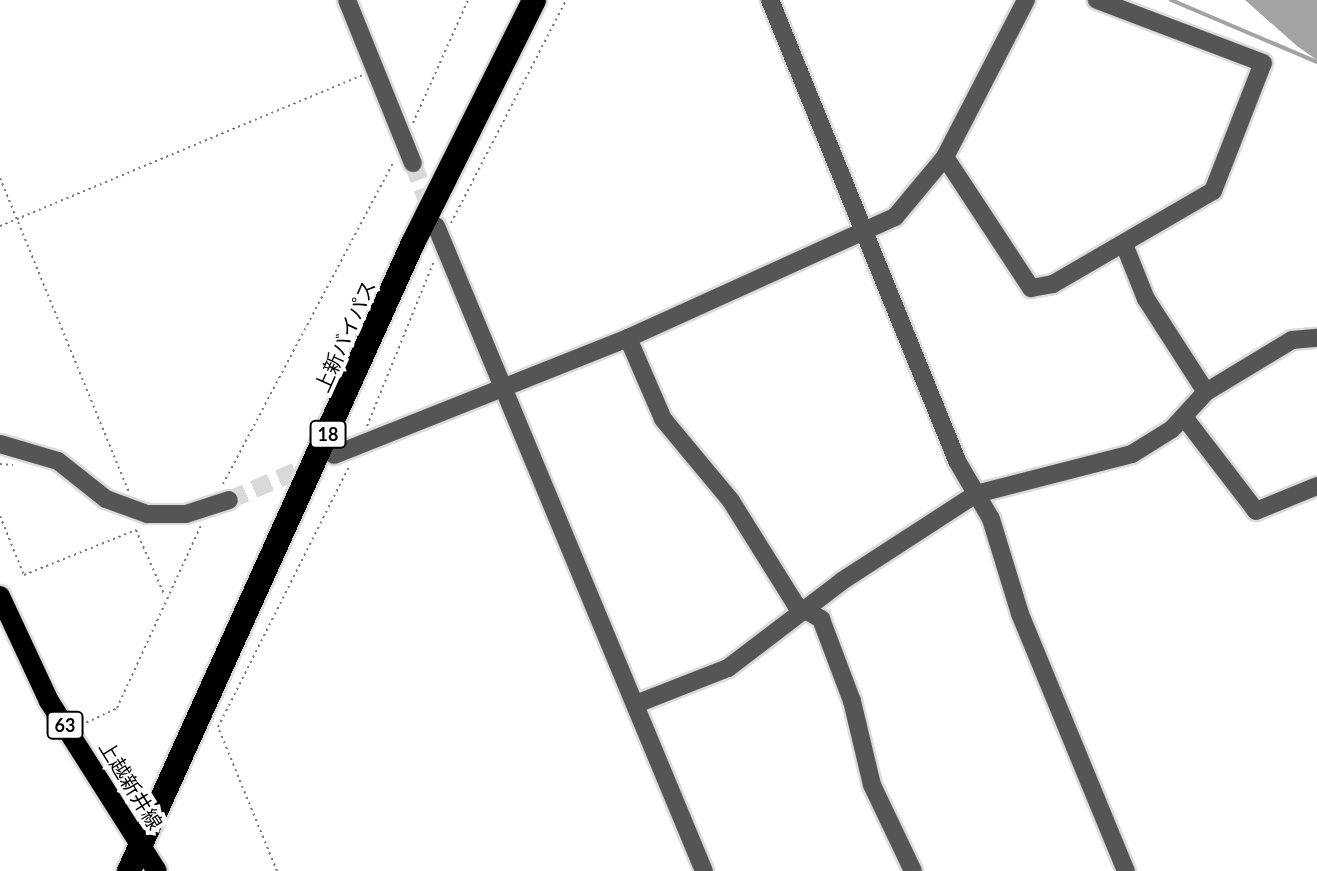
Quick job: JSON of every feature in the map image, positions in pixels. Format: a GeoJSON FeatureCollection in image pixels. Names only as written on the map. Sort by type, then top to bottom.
{"type":"FeatureCollection","features":[{"type":"Feature","properties":{"kind":"highway","name":"上新バイパス"},"geometry":{"type":"LineString","coordinates":[[129,871],[413,243],[534,0]]}},
{"type":"Feature","properties":{"kind":"main road","name":"上越新井線"},"geometry":{"type":"LineString","coordinates":[[0,596],[67,729],[157,871]]}},
{"type":"Feature","properties":{"kind":"street"},"geometry":{"type":"LineString","coordinates":[[347,0],[413,163]]}},
{"type":"Feature","properties":{"kind":"street"},"geometry":{"type":"LineString","coordinates":[[770,0],[864,235],[976,494],[1126,871]]}},
{"type":"Feature","properties":{"kind":"street"},"geometry":{"type":"LineString","coordinates":[[334,455],[628,338],[864,235],[917,197],[945,157],[1026,0]]}},
{"type":"Feature","properties":{"kind":"street"},"geometry":{"type":"LineString","coordinates":[[945,157],[1031,288],[1053,284],[1213,191],[1263,63],[1097,0]]}},
{"type":"Feature","properties":{"kind":"street"},"geometry":{"type":"LineString","coordinates":[[439,234],[704,871]]}},
{"type":"Feature","properties":{"kind":"street"},"geometry":{"type":"LineString","coordinates":[[1124,244],[1146,299],[1206,392]]}},
{"type":"Feature","properties":{"kind":"street"},"geometry":{"type":"LineString","coordinates":[[628,338],[663,419],[731,501],[796,605],[812,610],[852,701],[872,785],[913,871]]}},
{"type":"Feature","properties":{"kind":"street"},"geometry":{"type":"LineString","coordinates":[[636,704],[728,668],[812,610],[842,581],[976,494],[1132,454],[1184,417],[1206,392],[1292,340],[1317,338]]}},
{"type":"Feature","properties":{"kind":"street"},"geometry":{"type":"LineString","coordinates":[[1184,417],[1256,511],[1317,486]]}},
{"type":"Feature","properties":{"kind":"street"},"geometry":{"type":"LineString","coordinates":[[0,444],[58,461],[106,499],[137,512],[166,517],[210,508],[229,500]]}},
{"type":"Feature","properties":{"kind":"path"},"geometry":{"type":"LineString","coordinates":[[67,729],[117,708],[164,594],[404,143],[468,0]]}},
{"type":"Feature","properties":{"kind":"path"},"geometry":{"type":"LineString","coordinates":[[277,871],[218,727],[360,445],[439,234],[566,0]]}},
{"type":"Feature","properties":{"kind":"path"},"geometry":{"type":"LineString","coordinates":[[0,226],[374,70]]}},
{"type":"Feature","properties":{"kind":"path"},"geometry":{"type":"LineString","coordinates":[[0,178],[137,512]]}},
{"type":"Feature","properties":{"kind":"path"},"geometry":{"type":"LineString","coordinates":[[0,516],[24,575],[136,530],[164,594]]}},
{"type":"Feature","properties":{"kind":"shaded area"},"geometry":{"type":"Polygon","coordinates":[[[1245,0],[1317,0],[1317,60],[1297,46],[1245,0]]]}},
{"type":"Feature","properties":{"kind":"waterway"},"geometry":{"type":"LineString","coordinates":[[1171,0],[1317,62]]}},
{"type":"Feature","properties":{"kind":"tunnel"},"geometry":{"type":"LineString","coordinates":[[413,163],[433,217]]}},
{"type":"Feature","properties":{"kind":"tunnel"},"geometry":{"type":"LineString","coordinates":[[229,500],[318,462]]}}]}
